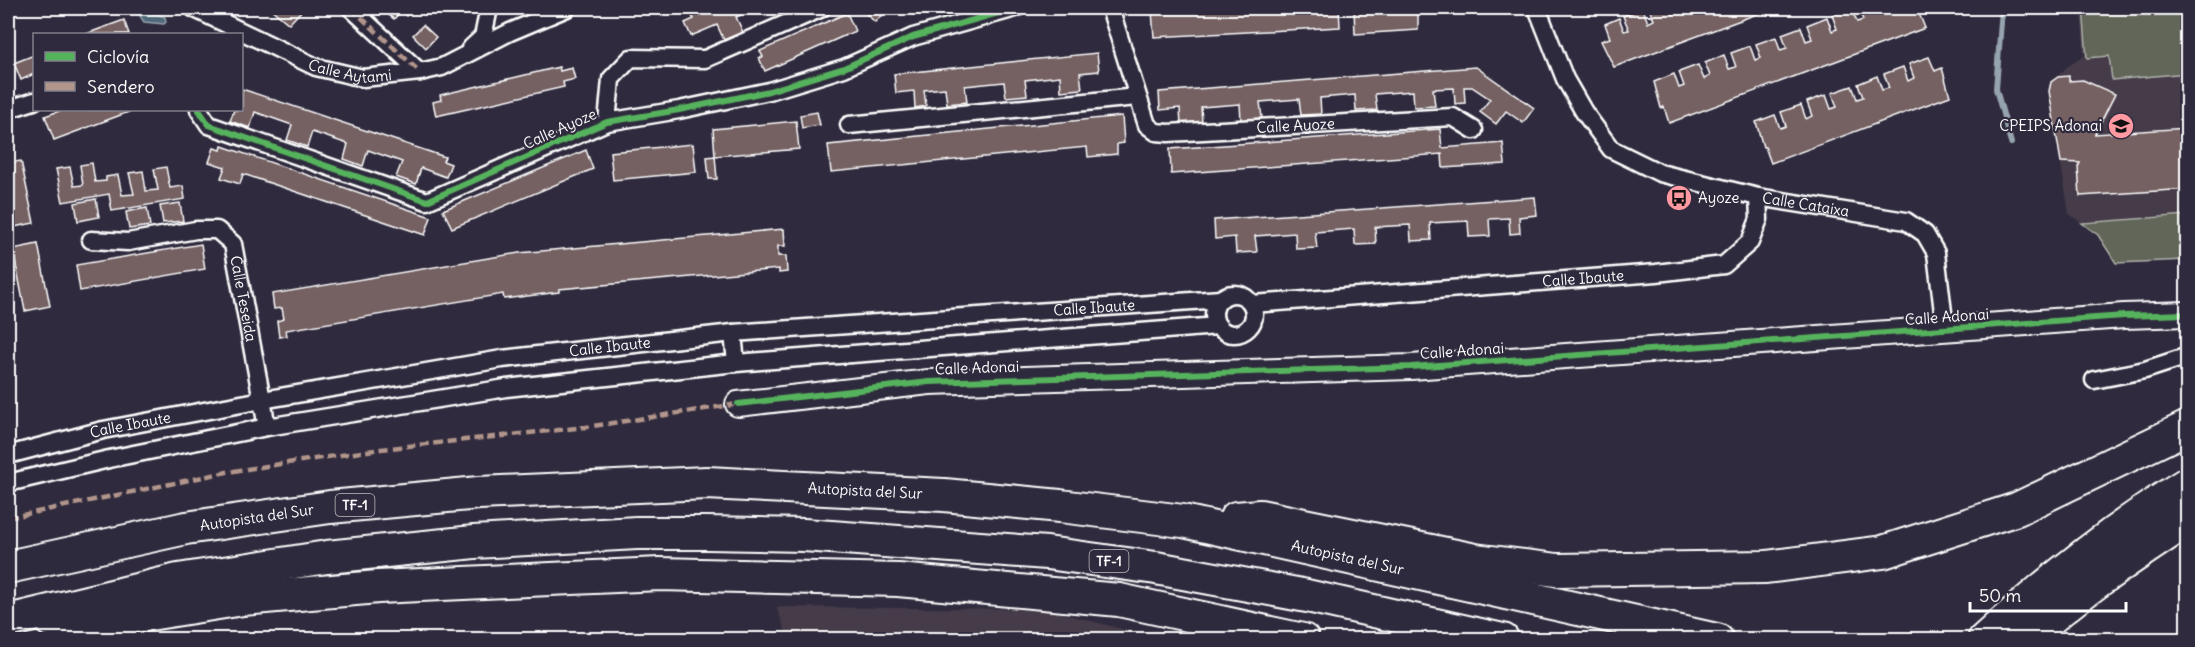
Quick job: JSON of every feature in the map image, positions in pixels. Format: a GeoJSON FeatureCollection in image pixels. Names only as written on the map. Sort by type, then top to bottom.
{"type":"FeatureCollection","features":[{"type":"Feature","properties":{"kind":"highway"},"geometry":{"type":"LineString","coordinates":[[1183,521],[1260,516],[1475,560],[1557,570],[1766,567],[1883,552],[2017,509],[2187,427]]}},
{"type":"Feature","properties":{"kind":"highway","name":"Autopista del Sur"},"geometry":{"type":"LineString","coordinates":[[8,567],[186,528],[330,507],[479,493],[707,483],[944,495],[1183,521],[1717,639]]}},
{"type":"Feature","properties":{"kind":"highway"},"geometry":{"type":"LineString","coordinates":[[2029,624],[2144,509],[2187,483]]}},
{"type":"Feature","properties":{"kind":"highway"},"geometry":{"type":"LineString","coordinates":[[1984,639],[2029,624],[2187,520]]}},
{"type":"Feature","properties":{"kind":"highway","name":"TF-1"},"geometry":{"type":"LineString","coordinates":[[18,619],[178,580],[327,557],[474,542],[637,533],[707,533],[804,535],[1047,553],[1156,568],[1307,596],[1503,639]]}},
{"type":"Feature","properties":{"kind":"highway"},"geometry":{"type":"LineString","coordinates":[[18,619],[81,625],[243,599],[378,587],[660,574],[898,580],[1119,600],[1302,639]]}},
{"type":"Feature","properties":{"kind":"highway"},"geometry":{"type":"LineString","coordinates":[[1119,600],[1252,639]]}},
{"type":"Feature","properties":{"kind":"street","name":"Calle Aytami"},"geometry":{"type":"LineString","coordinates":[[193,8],[316,68],[363,78],[420,72],[442,67],[510,32],[567,8]]}},
{"type":"Feature","properties":{"kind":"street"},"geometry":{"type":"LineString","coordinates":[[351,8],[420,72]]}},
{"type":"Feature","properties":{"kind":"street"},"geometry":{"type":"LineString","coordinates":[[460,58],[483,37],[489,8]]}},
{"type":"Feature","properties":{"kind":"street"},"geometry":{"type":"LineString","coordinates":[[607,122],[611,79],[631,58],[705,59],[822,8]]}},
{"type":"Feature","properties":{"kind":"street","name":"Calle Ayoze"},"geometry":{"type":"LineString","coordinates":[[200,111],[209,125],[427,201],[607,122],[769,91],[844,68],[912,37],[1016,8]]}},
{"type":"Feature","properties":{"kind":"street","name":"Calle Ayoze"},"geometry":{"type":"LineString","coordinates":[[1110,8],[1147,125],[1156,132],[1453,117],[1474,130]]}},
{"type":"Feature","properties":{"kind":"street","name":"Calle Cataixa"},"geometry":{"type":"LineString","coordinates":[[1537,8],[1564,79],[1611,149],[1660,173],[1758,197],[1906,221],[1925,234],[1936,253],[1945,329]]}},
{"type":"Feature","properties":{"kind":"street"},"geometry":{"type":"LineString","coordinates":[[849,126],[1137,97]]}},
{"type":"Feature","properties":{"kind":"street"},"geometry":{"type":"LineString","coordinates":[[8,112],[9,109],[33,101]]}},
{"type":"Feature","properties":{"kind":"street","name":"Calle Ibaute"},"geometry":{"type":"LineString","coordinates":[[1252,304],[1656,273],[1724,265],[1750,242],[1759,219],[1758,197]]}},
{"type":"Feature","properties":{"kind":"street","name":"Calle Teseida"},"geometry":{"type":"LineString","coordinates":[[91,240],[128,242],[196,230],[217,230],[233,244],[267,427]]}},
{"type":"Feature","properties":{"kind":"street"},"geometry":{"type":"LineString","coordinates":[[1233,294],[1245,297],[1252,304],[1254,316],[1252,325],[1244,332],[1233,334],[1225,332],[1214,318],[1215,309],[1221,299],[1233,294]]}},
{"type":"Feature","properties":{"kind":"street","name":"Calle Ibaute"},"geometry":{"type":"LineString","coordinates":[[8,455],[102,430],[502,359],[733,333],[1221,299]]}},
{"type":"Feature","properties":{"kind":"street","name":"Calle Adonai"},"geometry":{"type":"LineString","coordinates":[[738,404],[929,382],[1411,367],[2124,316],[2187,314]]}},
{"type":"Feature","properties":{"kind":"street"},"geometry":{"type":"LineString","coordinates":[[856,323],[859,352]]}},
{"type":"Feature","properties":{"kind":"street","name":"Calle Ibaute"},"geometry":{"type":"LineString","coordinates":[[8,483],[109,459],[267,427],[506,388],[859,352],[1218,326]]}},
{"type":"Feature","properties":{"kind":"street"},"geometry":{"type":"LineString","coordinates":[[733,333],[736,363]]}},
{"type":"Feature","properties":{"kind":"street"},"geometry":{"type":"LineString","coordinates":[[2094,380],[2145,370],[2187,356]]}},
{"type":"Feature","properties":{"kind":"shaded area","name":"CPEIPS Adonai"},"geometry":{"type":"Polygon","coordinates":[[[2081,8],[2187,8],[2187,260],[2116,263],[2098,235],[2069,214],[2049,91],[2051,82],[2068,66],[2084,56],[2081,8]]]}},
{"type":"Feature","properties":{"kind":"shaded area"},"geometry":{"type":"Polygon","coordinates":[[[2083,8],[2187,8],[2187,73],[2112,80],[2109,56],[2087,58],[2083,8]]]}},
{"type":"Feature","properties":{"kind":"shaded area"},"geometry":{"type":"Polygon","coordinates":[[[2187,215],[2187,260],[2116,263],[2098,235],[2082,223],[2187,215]]]}},
{"type":"Feature","properties":{"kind":"shaded area"},"geometry":{"type":"Polygon","coordinates":[[[776,607],[1046,609],[1160,639],[789,639],[776,607]]]}},
{"type":"Feature","properties":{"kind":"water"},"geometry":{"type":"Polygon","coordinates":[[[143,9],[165,17],[166,22],[164,24],[144,22],[138,13],[143,9]]]}},
{"type":"Feature","properties":{"kind":"building"},"geometry":{"type":"Polygon","coordinates":[[[270,8],[304,8],[289,24],[270,8]]]}},
{"type":"Feature","properties":{"kind":"building"},"geometry":{"type":"Polygon","coordinates":[[[380,8],[413,8],[406,16],[401,11],[394,19],[380,8]]]}},
{"type":"Feature","properties":{"kind":"building"},"geometry":{"type":"Polygon","coordinates":[[[711,8],[758,8],[736,17],[743,32],[724,40],[717,25],[691,36],[685,23],[694,19],[692,16],[711,8]]]}},
{"type":"Feature","properties":{"kind":"building"},"geometry":{"type":"Polygon","coordinates":[[[775,8],[798,8],[779,16],[775,8]]]}},
{"type":"Feature","properties":{"kind":"building"},"geometry":{"type":"Polygon","coordinates":[[[860,8],[889,8],[875,22],[860,8]]]}},
{"type":"Feature","properties":{"kind":"building"},"geometry":{"type":"Polygon","coordinates":[[[1339,8],[1340,27],[1154,37],[1152,11],[1339,8]]]}},
{"type":"Feature","properties":{"kind":"building"},"geometry":{"type":"Polygon","coordinates":[[[1354,8],[1418,8],[1418,30],[1355,34],[1354,8]]]}},
{"type":"Feature","properties":{"kind":"building"},"geometry":{"type":"Polygon","coordinates":[[[1649,8],[1671,8],[1673,14],[1680,11],[1678,8],[1773,8],[1614,67],[1601,41],[1610,38],[1605,24],[1619,18],[1624,31],[1629,30],[1623,16],[1643,9],[1648,23],[1654,20],[1649,8]]]}},
{"type":"Feature","properties":{"kind":"building"},"geometry":{"type":"Polygon","coordinates":[[[1851,8],[1857,22],[1863,20],[1859,8],[1881,8],[1883,12],[1889,10],[1888,8],[1919,8],[1920,11],[1918,11],[1925,28],[1669,123],[1664,107],[1661,108],[1654,82],[1674,74],[1679,88],[1684,86],[1679,72],[1698,65],[1704,79],[1710,76],[1705,63],[1724,55],[1729,69],[1736,67],[1731,53],[1750,46],[1755,60],[1761,58],[1756,44],[1776,37],[1780,50],[1787,48],[1782,34],[1801,27],[1806,41],[1812,39],[1807,25],[1827,17],[1832,31],[1837,29],[1832,15],[1851,8]]]}},
{"type":"Feature","properties":{"kind":"building"},"geometry":{"type":"Polygon","coordinates":[[[847,13],[855,31],[765,71],[759,58],[763,57],[760,51],[847,13]]]}},
{"type":"Feature","properties":{"kind":"building"},"geometry":{"type":"Polygon","coordinates":[[[124,20],[129,33],[89,33],[124,20]]]}},
{"type":"Feature","properties":{"kind":"building"},"geometry":{"type":"Polygon","coordinates":[[[423,25],[436,37],[426,48],[413,35],[423,25]]]}},
{"type":"Feature","properties":{"kind":"building"},"geometry":{"type":"Polygon","coordinates":[[[1097,53],[1099,71],[1080,73],[1082,89],[1061,91],[1060,76],[1025,80],[1027,95],[1006,97],[1004,82],[965,86],[967,102],[947,104],[945,88],[924,90],[926,106],[915,108],[914,91],[896,93],[894,74],[1097,53]]]}},
{"type":"Feature","properties":{"kind":"building"},"geometry":{"type":"Polygon","coordinates":[[[33,55],[33,74],[21,80],[14,63],[33,55]]]}},
{"type":"Feature","properties":{"kind":"building"},"geometry":{"type":"Polygon","coordinates":[[[1929,57],[1935,71],[1942,68],[1950,96],[1771,163],[1763,147],[1756,122],[1775,115],[1780,128],[1786,126],[1781,112],[1801,105],[1806,119],[1812,116],[1807,102],[1826,95],[1831,109],[1837,107],[1832,93],[1852,86],[1857,99],[1863,97],[1858,84],[1877,76],[1882,90],[1889,88],[1884,74],[1903,67],[1908,81],[1914,78],[1909,64],[1929,57]]]}},
{"type":"Feature","properties":{"kind":"building"},"geometry":{"type":"Polygon","coordinates":[[[559,67],[560,71],[572,68],[575,79],[563,82],[564,87],[436,116],[433,102],[441,100],[440,95],[559,67]]]}},
{"type":"Feature","properties":{"kind":"building"},"geometry":{"type":"Polygon","coordinates":[[[1476,67],[1534,108],[1523,123],[1506,111],[1496,124],[1480,112],[1490,99],[1472,87],[1464,87],[1465,103],[1455,104],[1454,88],[1433,89],[1435,106],[1414,107],[1413,91],[1375,94],[1377,110],[1356,111],[1355,95],[1320,98],[1321,114],[1301,115],[1299,99],[1260,102],[1262,118],[1241,120],[1240,104],[1201,107],[1202,123],[1181,125],[1180,108],[1160,110],[1159,92],[1476,67]]]}},
{"type":"Feature","properties":{"kind":"building"},"geometry":{"type":"Polygon","coordinates":[[[2069,76],[2069,81],[2083,80],[2115,94],[2095,134],[2188,128],[2188,189],[2080,196],[2078,167],[2080,163],[2061,162],[2049,91],[2051,82],[2058,77],[2069,76]]]}},
{"type":"Feature","properties":{"kind":"building"},"geometry":{"type":"Polygon","coordinates":[[[243,89],[445,157],[443,161],[451,164],[446,177],[421,168],[416,184],[396,177],[402,162],[368,150],[363,166],[344,159],[348,144],[312,132],[307,147],[287,140],[292,125],[255,112],[250,128],[230,121],[234,111],[243,111],[243,89]]]}},
{"type":"Feature","properties":{"kind":"building"},"geometry":{"type":"Polygon","coordinates":[[[59,111],[131,111],[54,140],[45,116],[59,111]]]}},
{"type":"Feature","properties":{"kind":"building"},"geometry":{"type":"Polygon","coordinates":[[[817,112],[820,125],[802,128],[800,115],[817,112]]]}},
{"type":"Feature","properties":{"kind":"building"},"geometry":{"type":"Polygon","coordinates":[[[1122,116],[1124,143],[1117,144],[1117,154],[1088,157],[1087,147],[831,172],[828,145],[1122,116]]]}},
{"type":"Feature","properties":{"kind":"building"},"geometry":{"type":"Polygon","coordinates":[[[796,121],[799,149],[715,156],[713,129],[796,121]]]}},
{"type":"Feature","properties":{"kind":"building"},"geometry":{"type":"Polygon","coordinates":[[[1440,129],[1442,148],[1503,143],[1505,164],[1443,168],[1442,154],[1171,174],[1170,149],[1440,129]]]}},
{"type":"Feature","properties":{"kind":"building"},"geometry":{"type":"Polygon","coordinates":[[[693,144],[696,172],[613,180],[610,152],[693,144]]]}},
{"type":"Feature","properties":{"kind":"building"},"geometry":{"type":"Polygon","coordinates":[[[222,146],[431,217],[425,235],[243,174],[240,184],[221,178],[225,167],[209,162],[214,148],[221,150],[222,146]]]}},
{"type":"Feature","properties":{"kind":"building"},"geometry":{"type":"Polygon","coordinates":[[[586,150],[593,169],[452,228],[443,210],[586,150]]]}},
{"type":"Feature","properties":{"kind":"building"},"geometry":{"type":"Polygon","coordinates":[[[715,156],[717,179],[709,179],[707,157],[715,156]]]}},
{"type":"Feature","properties":{"kind":"building"},"geometry":{"type":"Polygon","coordinates":[[[21,161],[34,223],[9,228],[8,163],[21,161]]]}},
{"type":"Feature","properties":{"kind":"building"},"geometry":{"type":"Polygon","coordinates":[[[92,163],[95,182],[106,181],[106,177],[118,175],[122,195],[134,194],[129,173],[143,171],[146,191],[158,190],[154,169],[166,167],[170,188],[183,186],[185,199],[112,211],[109,194],[63,202],[56,169],[70,167],[74,186],[83,185],[80,165],[92,163]]]}},
{"type":"Feature","properties":{"kind":"building"},"geometry":{"type":"Polygon","coordinates":[[[1535,197],[1537,215],[1519,217],[1520,233],[1510,234],[1509,218],[1489,219],[1490,236],[1469,237],[1468,221],[1430,223],[1431,240],[1411,241],[1410,225],[1375,227],[1376,244],[1355,245],[1354,229],[1315,232],[1317,248],[1296,249],[1295,233],[1255,236],[1257,252],[1236,253],[1235,237],[1215,239],[1214,220],[1535,197]]]}},
{"type":"Feature","properties":{"kind":"building"},"geometry":{"type":"Polygon","coordinates":[[[96,199],[99,217],[78,221],[75,203],[96,199]]]}},
{"type":"Feature","properties":{"kind":"building"},"geometry":{"type":"Polygon","coordinates":[[[180,203],[183,221],[163,223],[160,206],[180,203]]]}},
{"type":"Feature","properties":{"kind":"building"},"geometry":{"type":"Polygon","coordinates":[[[147,208],[150,226],[129,229],[126,212],[147,208]]]}},
{"type":"Feature","properties":{"kind":"building"},"geometry":{"type":"Polygon","coordinates":[[[784,229],[785,246],[778,246],[778,256],[786,256],[787,272],[779,273],[779,269],[559,289],[559,292],[504,299],[503,294],[286,330],[287,336],[279,337],[277,321],[284,319],[282,308],[274,309],[272,294],[519,253],[784,229]]]}},
{"type":"Feature","properties":{"kind":"building"},"geometry":{"type":"Polygon","coordinates":[[[38,244],[50,306],[25,311],[13,249],[38,244]]]}},
{"type":"Feature","properties":{"kind":"building"},"geometry":{"type":"Polygon","coordinates":[[[201,244],[205,269],[80,291],[76,265],[201,244]]]}},
{"type":"Feature","properties":{"kind":"waterway"},"geometry":{"type":"LineString","coordinates":[[2002,8],[1996,89],[2011,143]]}},
{"type":"Feature","properties":{"kind":"marked path"},"geometry":{"type":"LineString","coordinates":[[351,8],[420,72]]}},
{"type":"Feature","properties":{"kind":"marked path"},"geometry":{"type":"LineString","coordinates":[[8,518],[227,472],[381,449],[586,427],[738,404]]}},
{"type":"Feature","properties":{"kind":"cycle path"},"geometry":{"type":"LineString","coordinates":[[200,111],[209,125],[427,201],[607,122],[769,91],[844,68],[913,37],[1016,8]]}},
{"type":"Feature","properties":{"kind":"cycle path"},"geometry":{"type":"LineString","coordinates":[[738,404],[929,382],[1411,367],[2124,316],[2188,314]]}},
{"type":"Feature","properties":{"kind":"place","name":"CPEIPS Adonai"},"geometry":{"type":"Point","coordinates":[2121,126]}},
{"type":"Feature","properties":{"kind":"place","name":"Ayoze"},"geometry":{"type":"Point","coordinates":[1679,198]}}]}
